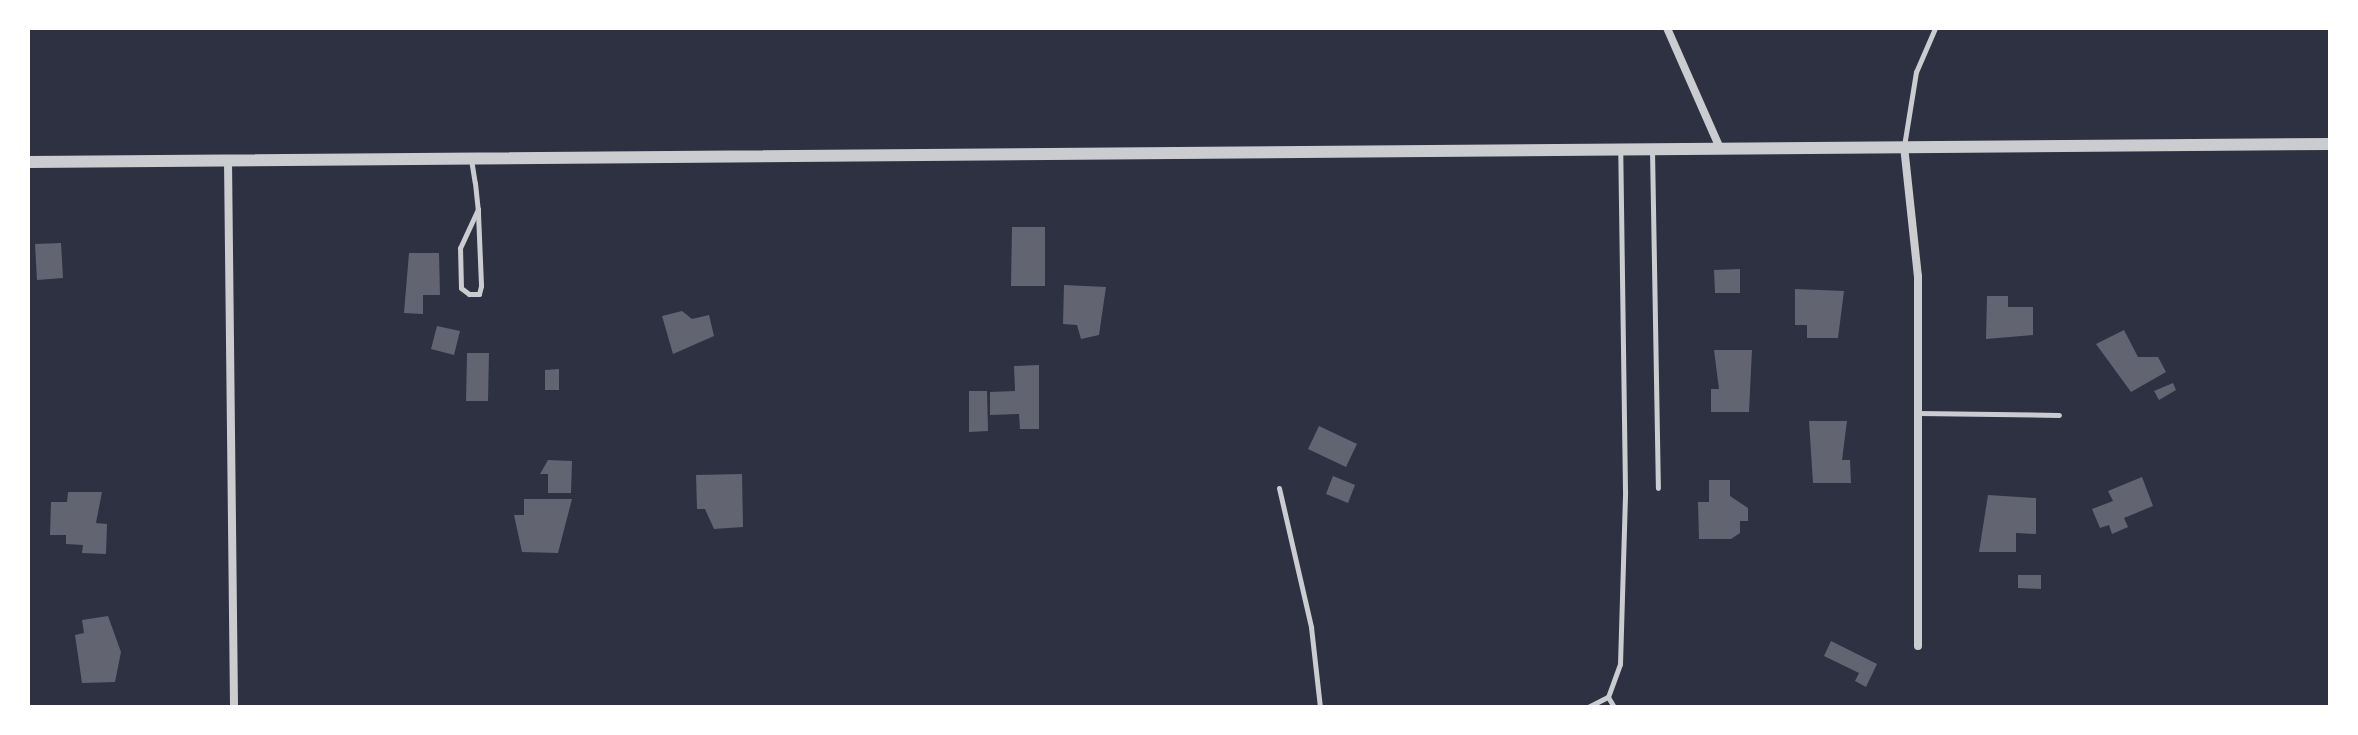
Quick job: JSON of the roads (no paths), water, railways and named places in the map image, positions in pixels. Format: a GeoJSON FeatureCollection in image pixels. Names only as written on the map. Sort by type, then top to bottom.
{"type":"FeatureCollection","features":[{"type":"Feature","properties":{"kind":"street"},"geometry":{"type":"LineString","coordinates":[[1667,28],[1720,148]]}},
{"type":"Feature","properties":{"kind":"street"},"geometry":{"type":"LineString","coordinates":[[28,162],[2330,144]]}},
{"type":"Feature","properties":{"kind":"street"},"geometry":{"type":"LineString","coordinates":[[1904,146],[1918,276],[1918,646]]}},
{"type":"Feature","properties":{"kind":"street"},"geometry":{"type":"LineString","coordinates":[[228,160],[234,707]]}},
{"type":"Feature","properties":{"kind":"lane"},"geometry":{"type":"LineString","coordinates":[[1904,146],[1916,72],[1935,28]]}},
{"type":"Feature","properties":{"kind":"lane"},"geometry":{"type":"LineString","coordinates":[[1588,707],[1608,697],[1620,664],[1625,491],[1620,149]]}},
{"type":"Feature","properties":{"kind":"lane"},"geometry":{"type":"LineString","coordinates":[[1652,149],[1658,488]]}},
{"type":"Feature","properties":{"kind":"lane"},"geometry":{"type":"LineString","coordinates":[[471,158],[478,209],[481,286],[479,294],[469,294],[461,288],[460,248],[478,209]]}},
{"type":"Feature","properties":{"kind":"lane"},"geometry":{"type":"LineString","coordinates":[[1917,413],[2059,415]]}},
{"type":"Feature","properties":{"kind":"lane"},"geometry":{"type":"LineString","coordinates":[[1279,488],[1311,627],[1320,707]]}},
{"type":"Feature","properties":{"kind":"lane"},"geometry":{"type":"LineString","coordinates":[[1608,697],[1614,707]]}}]}
